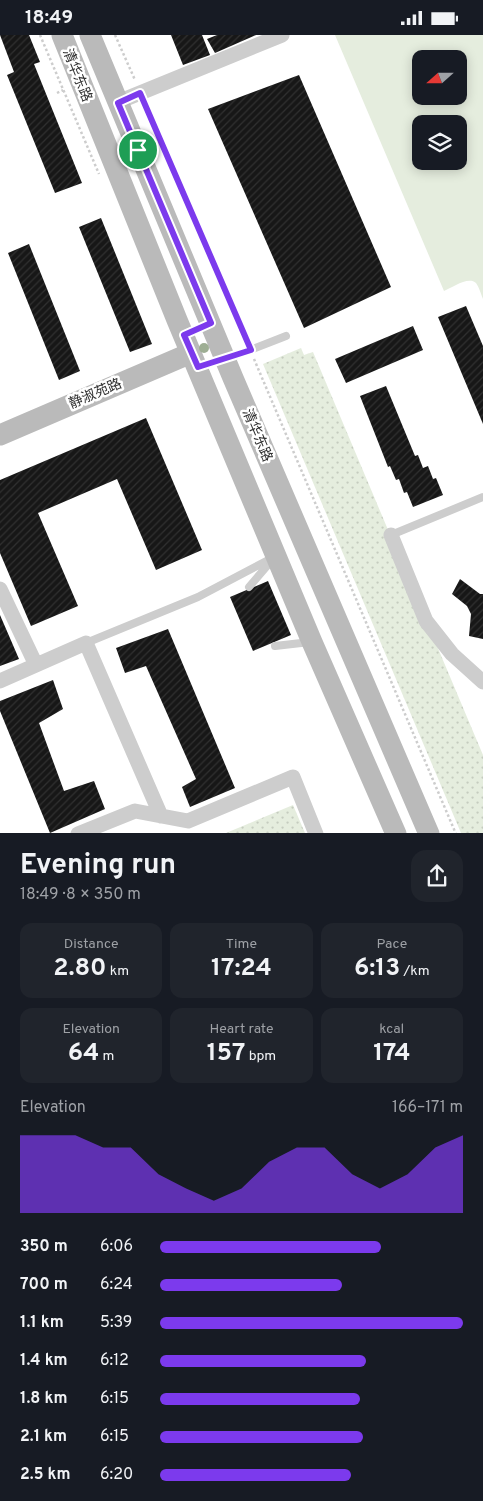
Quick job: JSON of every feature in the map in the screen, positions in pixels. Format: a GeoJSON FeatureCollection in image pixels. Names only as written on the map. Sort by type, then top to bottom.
{"type":"FeatureCollection","features":[{"type":"Feature","properties":{"kind":"main road","name":"清华东路"},"geometry":{"type":"LineString","coordinates":[[62,35],[276,556],[396,833]]}},
{"type":"Feature","properties":{"kind":"main road","name":"清华东路"},"geometry":{"type":"LineString","coordinates":[[90,35],[225,359],[429,833]]}},
{"type":"Feature","properties":{"kind":"main road"},"geometry":{"type":"LineString","coordinates":[[211,323],[191,352],[225,359]]}},
{"type":"Feature","properties":{"kind":"main road","name":"静淑苑路"},"geometry":{"type":"LineString","coordinates":[[0,435],[191,352]]}},
{"type":"Feature","properties":{"kind":"street"},"geometry":{"type":"LineString","coordinates":[[118,103],[282,35]]}},
{"type":"Feature","properties":{"kind":"street"},"geometry":{"type":"LineString","coordinates":[[391,535],[426,621],[452,654],[483,682]]}},
{"type":"Feature","properties":{"kind":"street"},"geometry":{"type":"LineString","coordinates":[[0,589],[36,665]]}},
{"type":"Feature","properties":{"kind":"street"},"geometry":{"type":"LineString","coordinates":[[0,681],[86,643],[161,816]]}},
{"type":"Feature","properties":{"kind":"street"},"geometry":{"type":"LineString","coordinates":[[78,833],[135,811],[188,821],[293,777],[316,833]]}},
{"type":"Feature","properties":{"kind":"lane"},"geometry":{"type":"LineString","coordinates":[[225,359],[286,336]]}},
{"type":"Feature","properties":{"kind":"lane"},"geometry":{"type":"LineString","coordinates":[[391,535],[483,497]]}},
{"type":"Feature","properties":{"kind":"lane"},"geometry":{"type":"LineString","coordinates":[[249,587],[276,556]]}},
{"type":"Feature","properties":{"kind":"lane"},"geometry":{"type":"LineString","coordinates":[[86,643],[198,597],[276,556]]}},
{"type":"Feature","properties":{"kind":"lane"},"geometry":{"type":"LineString","coordinates":[[275,646],[312,642]]}},
{"type":"Feature","properties":{"kind":"path"},"geometry":{"type":"LineString","coordinates":[[115,35],[456,833]]}},
{"type":"Feature","properties":{"kind":"path"},"geometry":{"type":"LineString","coordinates":[[57,93],[69,88]]}},
{"type":"Feature","properties":{"kind":"green space"},"geometry":{"type":"Polygon","coordinates":[[[335,35],[483,35],[483,299],[476,283],[469,281],[444,291],[335,35]]]}},
{"type":"Feature","properties":{"kind":"green space"},"geometry":{"type":"Polygon","coordinates":[[[301,348],[304,355],[313,352],[483,755],[483,833],[461,833],[263,364],[301,348]]]}},
{"type":"Feature","properties":{"kind":"green space"},"geometry":{"type":"Polygon","coordinates":[[[293,805],[305,833],[226,833],[293,805]]]}},
{"type":"Feature","properties":{"kind":"building"},"geometry":{"type":"Polygon","coordinates":[[[0,35],[29,35],[40,62],[34,64],[82,183],[55,193],[7,75],[14,72],[0,35]]]}},
{"type":"Feature","properties":{"kind":"building"},"geometry":{"type":"Polygon","coordinates":[[[171,35],[202,35],[210,55],[183,65],[171,35]]]}},
{"type":"Feature","properties":{"kind":"building"},"geometry":{"type":"Polygon","coordinates":[[[217,35],[256,35],[215,53],[207,39],[217,35]]]}},
{"type":"Feature","properties":{"kind":"building"},"geometry":{"type":"Polygon","coordinates":[[[299,75],[391,287],[304,328],[208,109],[299,75]]]}},
{"type":"Feature","properties":{"kind":"building"},"geometry":{"type":"Polygon","coordinates":[[[101,218],[152,344],[130,352],[79,227],[101,218]]]}},
{"type":"Feature","properties":{"kind":"building"},"geometry":{"type":"Polygon","coordinates":[[[29,244],[80,371],[59,380],[8,253],[29,244]]]}},
{"type":"Feature","properties":{"kind":"building"},"geometry":{"type":"Polygon","coordinates":[[[466,306],[483,346],[483,424],[438,317],[466,306]]]}},
{"type":"Feature","properties":{"kind":"building"},"geometry":{"type":"Polygon","coordinates":[[[413,326],[423,350],[346,383],[335,359],[413,326]]]}},
{"type":"Feature","properties":{"kind":"building"},"geometry":{"type":"Polygon","coordinates":[[[386,386],[415,456],[418,455],[423,468],[428,466],[433,479],[436,478],[443,495],[413,507],[407,492],[404,493],[399,479],[396,480],[390,466],[388,467],[360,396],[386,386]]]}},
{"type":"Feature","properties":{"kind":"building"},"geometry":{"type":"Polygon","coordinates":[[[146,418],[202,550],[156,570],[117,479],[38,513],[78,606],[31,626],[0,553],[0,480],[146,418]]]}},
{"type":"Feature","properties":{"kind":"building"},"geometry":{"type":"Polygon","coordinates":[[[460,579],[480,594],[483,594],[483,639],[469,636],[471,614],[467,606],[452,594],[460,579]]]}},
{"type":"Feature","properties":{"kind":"building"},"geometry":{"type":"Polygon","coordinates":[[[268,581],[291,635],[253,651],[230,597],[268,581]]]}},
{"type":"Feature","properties":{"kind":"building"},"geometry":{"type":"Polygon","coordinates":[[[0,615],[19,659],[0,666],[0,615]]]}},
{"type":"Feature","properties":{"kind":"building"},"geometry":{"type":"Polygon","coordinates":[[[168,629],[235,788],[190,807],[182,787],[196,779],[146,666],[125,673],[116,648],[168,629]]]}},
{"type":"Feature","properties":{"kind":"building"},"geometry":{"type":"Polygon","coordinates":[[[53,680],[63,709],[39,723],[64,791],[94,781],[105,809],[50,833],[0,711],[0,701],[53,680]]]}},
{"type":"Feature","properties":{"kind":"route"},"geometry":{"type":"LineString","coordinates":[[140,93],[251,350],[198,367],[184,335],[211,323],[138,150],[118,103],[140,93]]}}]}
